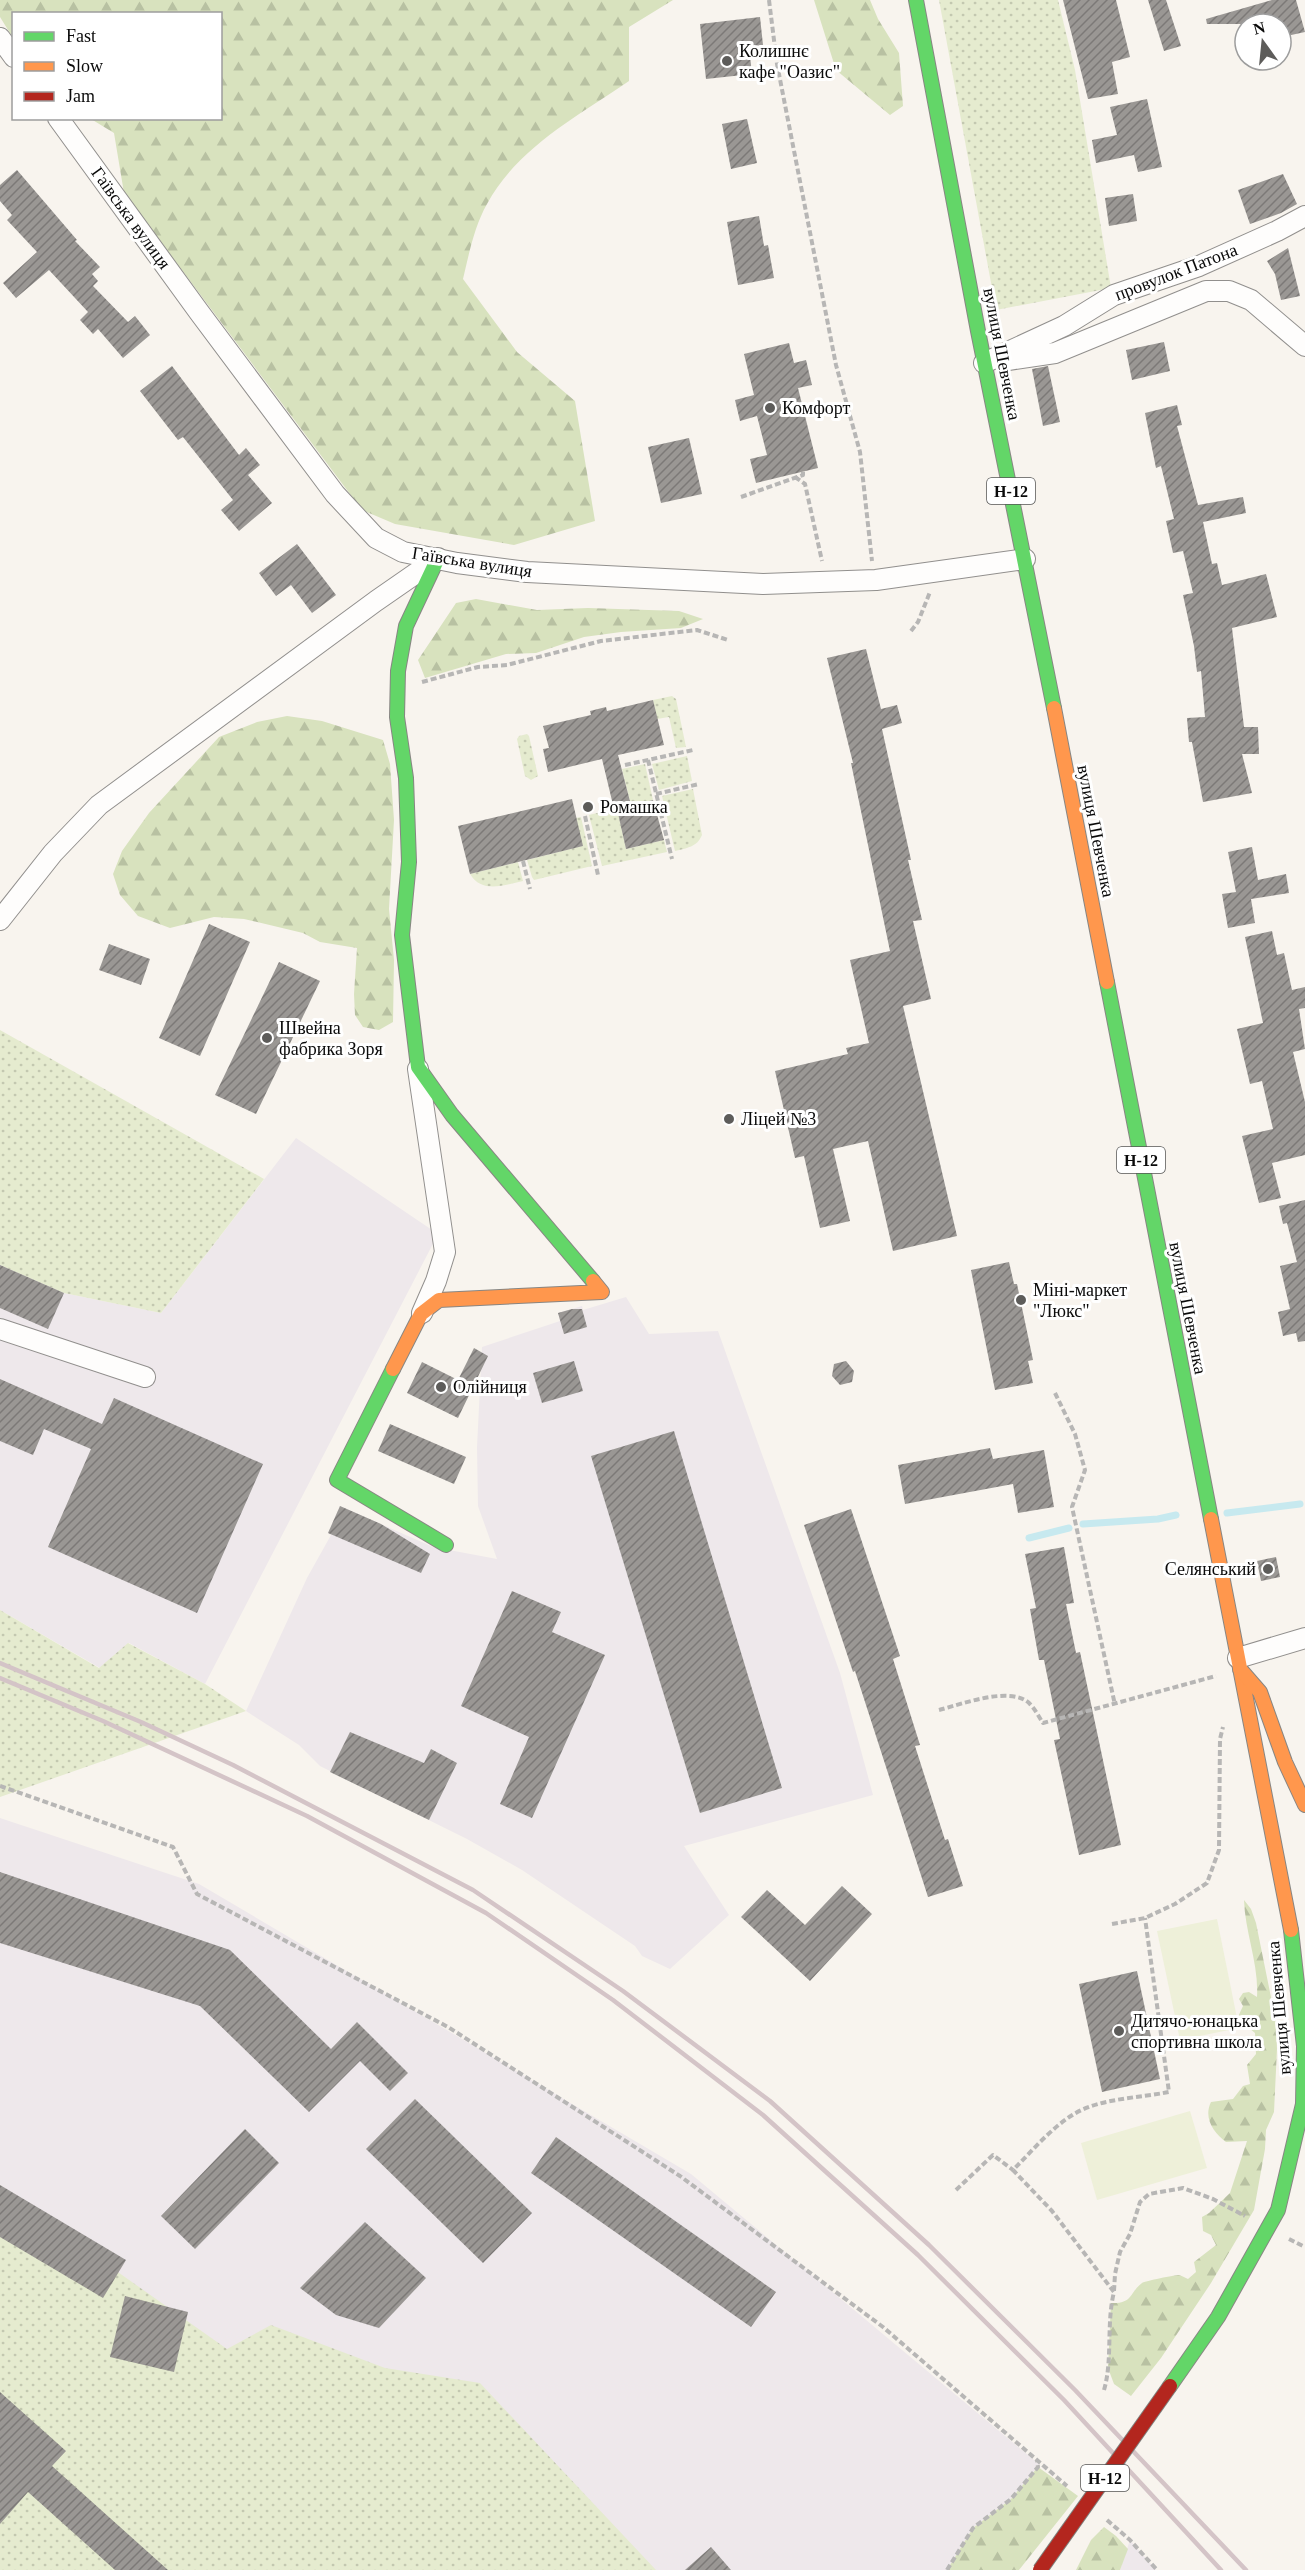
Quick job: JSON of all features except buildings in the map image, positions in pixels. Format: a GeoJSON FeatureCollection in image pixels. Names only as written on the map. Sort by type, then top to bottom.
{"type":"FeatureCollection","features":[{"type":"Feature","properties":{"kind":"main road","name":"вулиця Шевченка"},"geometry":{"type":"LineString","coordinates":[[916,0],[984,363],[1293,1943],[1304,2046],[1303,2104],[1278,2210],[1218,2317],[1040,2570]]}},
{"type":"Feature","properties":{"kind":"main road"},"geometry":{"type":"LineString","coordinates":[[438,558],[406,626],[398,688],[397,717],[406,778],[410,862],[402,935],[418,1067],[452,1115],[602,1292],[439,1300],[421,1314],[336,1480],[446,1545]]}},
{"type":"Feature","properties":{"kind":"main road","name":"вулиця Шевченка"},"geometry":{"type":"LineString","coordinates":[[1239,1663],[1260,1692],[1305,1805]]}},
{"type":"Feature","properties":{"kind":"street"},"geometry":{"type":"LineString","coordinates":[[0,38],[12,54]]}},
{"type":"Feature","properties":{"kind":"street","name":"Гаївська вулиця"},"geometry":{"type":"LineString","coordinates":[[59,120],[335,494],[375,538],[403,552],[551,573],[727,584],[876,580],[1024,559]]}},
{"type":"Feature","properties":{"kind":"street","name":"провулок Патона"},"geometry":{"type":"LineString","coordinates":[[984,363],[1064,326],[1114,295],[1199,266],[1305,216]]}},
{"type":"Feature","properties":{"kind":"street"},"geometry":{"type":"LineString","coordinates":[[984,363],[1055,353],[1206,291],[1229,291],[1251,300],[1305,346]]}},
{"type":"Feature","properties":{"kind":"street"},"geometry":{"type":"LineString","coordinates":[[0,920],[53,853],[99,806],[376,601],[438,558]]}},
{"type":"Feature","properties":{"kind":"street"},"geometry":{"type":"LineString","coordinates":[[418,1067],[445,1252],[436,1281],[421,1314]]}},
{"type":"Feature","properties":{"kind":"street"},"geometry":{"type":"LineString","coordinates":[[0,1329],[145,1377]]}},
{"type":"Feature","properties":{"kind":"street"},"geometry":{"type":"LineString","coordinates":[[1239,1663],[1305,1638]]}},
{"type":"Feature","properties":{"kind":"path"},"geometry":{"type":"LineString","coordinates":[[769,0],[777,64],[834,355],[860,452],[876,580]]}},
{"type":"Feature","properties":{"kind":"path"},"geometry":{"type":"LineString","coordinates":[[741,497],[803,475],[803,471]]}},
{"type":"Feature","properties":{"kind":"path"},"geometry":{"type":"LineString","coordinates":[[795,477],[805,484],[826,583]]}},
{"type":"Feature","properties":{"kind":"path"},"geometry":{"type":"LineString","coordinates":[[911,631],[924,607],[937,571]]}},
{"type":"Feature","properties":{"kind":"path"},"geometry":{"type":"LineString","coordinates":[[398,688],[478,667],[507,665],[601,641],[697,630],[728,640]]}},
{"type":"Feature","properties":{"kind":"path"},"geometry":{"type":"LineString","coordinates":[[625,765],[693,750]]}},
{"type":"Feature","properties":{"kind":"path"},"geometry":{"type":"LineString","coordinates":[[648,760],[672,860]]}},
{"type":"Feature","properties":{"kind":"path"},"geometry":{"type":"LineString","coordinates":[[656,795],[699,784]]}},
{"type":"Feature","properties":{"kind":"path"},"geometry":{"type":"LineString","coordinates":[[585,816],[598,875]]}},
{"type":"Feature","properties":{"kind":"path"},"geometry":{"type":"LineString","coordinates":[[523,861],[530,889]]}},
{"type":"Feature","properties":{"kind":"path"},"geometry":{"type":"LineString","coordinates":[[1055,1393],[1075,1434],[1085,1470],[1072,1507],[1115,1705]]}},
{"type":"Feature","properties":{"kind":"path"},"geometry":{"type":"LineString","coordinates":[[939,1710],[988,1697],[1016,1695],[1030,1703],[1043,1724],[1115,1705],[1239,1663]]}},
{"type":"Feature","properties":{"kind":"path"},"geometry":{"type":"LineString","coordinates":[[1112,1924],[1145,1918],[1175,1904],[1207,1883],[1219,1850],[1220,1739],[1225,1719]]}},
{"type":"Feature","properties":{"kind":"path"},"geometry":{"type":"LineString","coordinates":[[0,1786],[173,1847],[197,1894],[448,2027],[680,2176],[883,2327],[1070,2488]]}},
{"type":"Feature","properties":{"kind":"path"},"geometry":{"type":"LineString","coordinates":[[1013,2170],[1058,2126],[1075,2114],[1090,2107],[1169,2092],[1145,1918]]}},
{"type":"Feature","properties":{"kind":"path"},"geometry":{"type":"LineString","coordinates":[[956,2190],[993,2155],[1013,2170],[1052,2211],[1114,2292]]}},
{"type":"Feature","properties":{"kind":"path"},"geometry":{"type":"LineString","coordinates":[[1104,2390],[1108,2375],[1109,2325],[1115,2274],[1120,2252],[1130,2234],[1140,2202],[1149,2194],[1183,2188],[1213,2199],[1268,2228]]}},
{"type":"Feature","properties":{"kind":"path"},"geometry":{"type":"LineString","coordinates":[[947,2570],[973,2528],[1011,2499],[1038,2467],[1037,2460]]}},
{"type":"Feature","properties":{"kind":"path"},"geometry":{"type":"LineString","coordinates":[[1104,2518],[1130,2540],[1157,2570]]}},
{"type":"Feature","properties":{"kind":"shaded area"},"geometry":{"type":"Polygon","coordinates":[[[296,1138],[438,1234],[205,1684],[129,1643],[100,1668],[0,1610],[0,1265],[64,1293],[161,1313],[296,1138]]]}},
{"type":"Feature","properties":{"kind":"shaded area"},"geometry":{"type":"Polygon","coordinates":[[[626,1297],[649,1334],[718,1331],[840,1673],[873,1795],[684,1846],[729,1915],[670,1969],[642,1956],[635,1946],[522,1870],[467,1839],[320,1766],[299,1745],[246,1711],[307,1578],[331,1535],[328,1533],[340,1506],[433,1547],[497,1559],[478,1506],[477,1447],[482,1347],[560,1321],[558,1313],[582,1306],[583,1310],[626,1297]]]}},
{"type":"Feature","properties":{"kind":"shaded area"},"geometry":{"type":"Polygon","coordinates":[[[0,1818],[199,1884],[691,2174],[1040,2465],[1011,2499],[973,2528],[947,2570],[0,2570],[0,1818]]]}},
{"type":"Feature","properties":{"kind":"shaded area"},"geometry":{"type":"Polygon","coordinates":[[[1130,2540],[1156,2570],[1120,2570],[1130,2540]]]}},
{"type":"Feature","properties":{"kind":"green space"},"geometry":{"type":"Polygon","coordinates":[[[0,0],[673,0],[629,27],[629,81],[550,135],[515,166],[500,184],[479,222],[463,279],[517,352],[575,401],[595,521],[514,545],[395,524],[362,510],[124,193],[114,133],[93,120],[222,120],[222,12],[12,12],[12,36],[0,17],[0,0]]]}},
{"type":"Feature","properties":{"kind":"green space"},"geometry":{"type":"Polygon","coordinates":[[[814,0],[870,0],[878,19],[899,53],[903,106],[890,115],[836,70],[814,0]]]}},
{"type":"Feature","properties":{"kind":"green space"},"geometry":{"type":"Polygon","coordinates":[[[939,0],[1058,0],[1075,70],[1111,288],[996,310],[939,0]]]}},
{"type":"Feature","properties":{"kind":"green space"},"geometry":{"type":"Polygon","coordinates":[[[476,599],[537,610],[588,608],[679,611],[703,619],[681,628],[584,637],[536,653],[506,654],[425,678],[418,660],[456,603],[476,599]]]}},
{"type":"Feature","properties":{"kind":"green space"},"geometry":{"type":"Polygon","coordinates":[[[672,696],[676,699],[686,747],[676,748],[669,717],[657,719],[653,700],[672,696]]]}},
{"type":"Feature","properties":{"kind":"green space"},"geometry":{"type":"Polygon","coordinates":[[[287,716],[322,721],[383,740],[390,764],[394,820],[389,909],[394,960],[393,1022],[379,1030],[363,1027],[355,1015],[357,948],[320,942],[303,933],[244,919],[214,917],[170,928],[138,916],[120,895],[113,874],[122,851],[149,813],[219,737],[257,722],[287,716]]]}},
{"type":"Feature","properties":{"kind":"green space"},"geometry":{"type":"Polygon","coordinates":[[[527,734],[538,776],[531,780],[525,776],[517,739],[527,734]]]}},
{"type":"Feature","properties":{"kind":"green space"},"geometry":{"type":"Polygon","coordinates":[[[687,756],[692,781],[659,790],[652,764],[687,756]]]}},
{"type":"Feature","properties":{"kind":"green space"},"geometry":{"type":"Polygon","coordinates":[[[645,764],[653,800],[631,805],[622,769],[645,764]]]}},
{"type":"Feature","properties":{"kind":"green space"},"geometry":{"type":"Polygon","coordinates":[[[693,789],[702,835],[694,845],[675,851],[662,796],[693,789]]]}},
{"type":"Feature","properties":{"kind":"green space"},"geometry":{"type":"Polygon","coordinates":[[[617,808],[626,849],[664,840],[667,852],[602,866],[589,815],[617,808]]]}},
{"type":"Feature","properties":{"kind":"green space"},"geometry":{"type":"Polygon","coordinates":[[[581,817],[592,866],[534,880],[527,860],[582,846],[576,818],[581,817]]]}},
{"type":"Feature","properties":{"kind":"green space"},"geometry":{"type":"Polygon","coordinates":[[[518,862],[523,881],[494,887],[481,884],[470,874],[518,862]]]}},
{"type":"Feature","properties":{"kind":"green space"},"geometry":{"type":"Polygon","coordinates":[[[0,1030],[264,1179],[161,1313],[64,1293],[0,1265],[0,1030]]]}},
{"type":"Feature","properties":{"kind":"green space"},"geometry":{"type":"Polygon","coordinates":[[[0,1610],[99,1668],[128,1643],[205,1684],[246,1711],[0,1797],[0,1610]]]}},
{"type":"Feature","properties":{"kind":"green space"},"geometry":{"type":"Polygon","coordinates":[[[1244,1900],[1251,1909],[1256,1923],[1276,2022],[1277,2049],[1274,2112],[1266,2130],[1265,2149],[1254,2210],[1211,2283],[1161,2358],[1131,2396],[1114,2384],[1108,2368],[1111,2303],[1127,2300],[1144,2282],[1179,2275],[1188,2279],[1196,2272],[1194,2262],[1216,2245],[1211,2235],[1203,2231],[1202,2217],[1230,2193],[1247,2141],[1226,2142],[1214,2130],[1208,2114],[1211,2102],[1233,2099],[1243,2086],[1250,2084],[1247,2065],[1256,2054],[1255,2033],[1249,2028],[1249,2023],[1237,2019],[1243,2006],[1239,1999],[1243,1993],[1249,1992],[1257,1997],[1256,1973],[1244,1900]]]}},
{"type":"Feature","properties":{"kind":"green space"},"geometry":{"type":"Polygon","coordinates":[[[1217,1919],[1239,2028],[1180,2040],[1157,1931],[1217,1919]]]}},
{"type":"Feature","properties":{"kind":"green space"},"geometry":{"type":"Polygon","coordinates":[[[1190,2111],[1207,2168],[1097,2200],[1081,2143],[1190,2111]]]}},
{"type":"Feature","properties":{"kind":"green space"},"geometry":{"type":"Polygon","coordinates":[[[0,2189],[227,2349],[271,2325],[385,2368],[480,2383],[656,2570],[0,2570],[0,2189]]]}},
{"type":"Feature","properties":{"kind":"green space"},"geometry":{"type":"Polygon","coordinates":[[[1038,2467],[1078,2496],[1019,2570],[947,2570],[973,2528],[1011,2499],[1038,2467]]]}},
{"type":"Feature","properties":{"kind":"green space"},"geometry":{"type":"Polygon","coordinates":[[[1104,2527],[1128,2549],[1120,2570],[1076,2570],[1091,2540],[1104,2527]]]}},
{"type":"Feature","properties":{"kind":"waterway"},"geometry":{"type":"LineString","coordinates":[[1227,1513],[1300,1504]]}},
{"type":"Feature","properties":{"kind":"waterway"},"geometry":{"type":"LineString","coordinates":[[1083,1524],[1158,1519],[1176,1515]]}},
{"type":"Feature","properties":{"kind":"waterway"},"geometry":{"type":"LineString","coordinates":[[1029,1538],[1069,1528]]}},
{"type":"Feature","properties":{"kind":"railway"},"geometry":{"type":"LineString","coordinates":[[0,1663],[141,1722],[233,1765],[473,1890],[623,1991],[770,2101],[929,2245],[1075,2390],[1246,2570]]}},
{"type":"Feature","properties":{"kind":"railway"},"geometry":{"type":"LineString","coordinates":[[0,1678],[103,1721],[307,1816],[486,1913],[613,2000],[763,2115],[918,2255],[1064,2400],[1221,2570]]}},
{"type":"Feature","properties":{"kind":"traffic: fast"},"geometry":{"type":"LineString","coordinates":[[916,0],[978,331],[1054,708]]}},
{"type":"Feature","properties":{"kind":"traffic: fast"},"geometry":{"type":"LineString","coordinates":[[438,558],[406,626],[398,671],[397,717],[406,778],[409,862],[402,935],[418,1067],[452,1115],[593,1281]]}},
{"type":"Feature","properties":{"kind":"traffic: fast"},"geometry":{"type":"LineString","coordinates":[[1107,982],[1211,1519]]}},
{"type":"Feature","properties":{"kind":"traffic: fast"},"geometry":{"type":"LineString","coordinates":[[393,1369],[337,1480],[446,1545]]}},
{"type":"Feature","properties":{"kind":"traffic: fast"},"geometry":{"type":"LineString","coordinates":[[1170,2386],[1218,2317],[1278,2210],[1303,2104],[1304,2046],[1291,1930]]}},
{"type":"Feature","properties":{"kind":"traffic: slow"},"geometry":{"type":"LineString","coordinates":[[1054,708],[1107,982]]}},
{"type":"Feature","properties":{"kind":"traffic: slow"},"geometry":{"type":"LineString","coordinates":[[393,1369],[421,1314],[439,1300],[602,1292],[593,1281]]}},
{"type":"Feature","properties":{"kind":"traffic: slow"},"geometry":{"type":"LineString","coordinates":[[1211,1519],[1291,1930]]}},
{"type":"Feature","properties":{"kind":"traffic: slow"},"geometry":{"type":"LineString","coordinates":[[1240,1669],[1260,1692],[1285,1762],[1305,1805]]}},
{"type":"Feature","properties":{"kind":"traffic: jam"},"geometry":{"type":"LineString","coordinates":[[1040,2570],[1170,2386]]}},
{"type":"Feature","properties":{"kind":"place","name":"Колишнє кафе \"Оазис\""},"geometry":{"type":"Point","coordinates":[727,61]}},
{"type":"Feature","properties":{"kind":"place","name":"Комфорт"},"geometry":{"type":"Point","coordinates":[770,408]}},
{"type":"Feature","properties":{"kind":"place","name":"Ромашка"},"geometry":{"type":"Point","coordinates":[588,807]}},
{"type":"Feature","properties":{"kind":"place","name":"Швейна фабрика Зоря"},"geometry":{"type":"Point","coordinates":[267,1038]}},
{"type":"Feature","properties":{"kind":"place","name":"Ліцей №3"},"geometry":{"type":"Point","coordinates":[729,1119]}},
{"type":"Feature","properties":{"kind":"place","name":"Міні-маркет \"Люкс\""},"geometry":{"type":"Point","coordinates":[1021,1300]}},
{"type":"Feature","properties":{"kind":"place","name":"Олійниця"},"geometry":{"type":"Point","coordinates":[441,1387]}},
{"type":"Feature","properties":{"kind":"place","name":"Селянський"},"geometry":{"type":"Point","coordinates":[1268,1569]}},
{"type":"Feature","properties":{"kind":"place","name":"Дитячо-юнацька спортивна школа"},"geometry":{"type":"Point","coordinates":[1119,2031]}}]}
